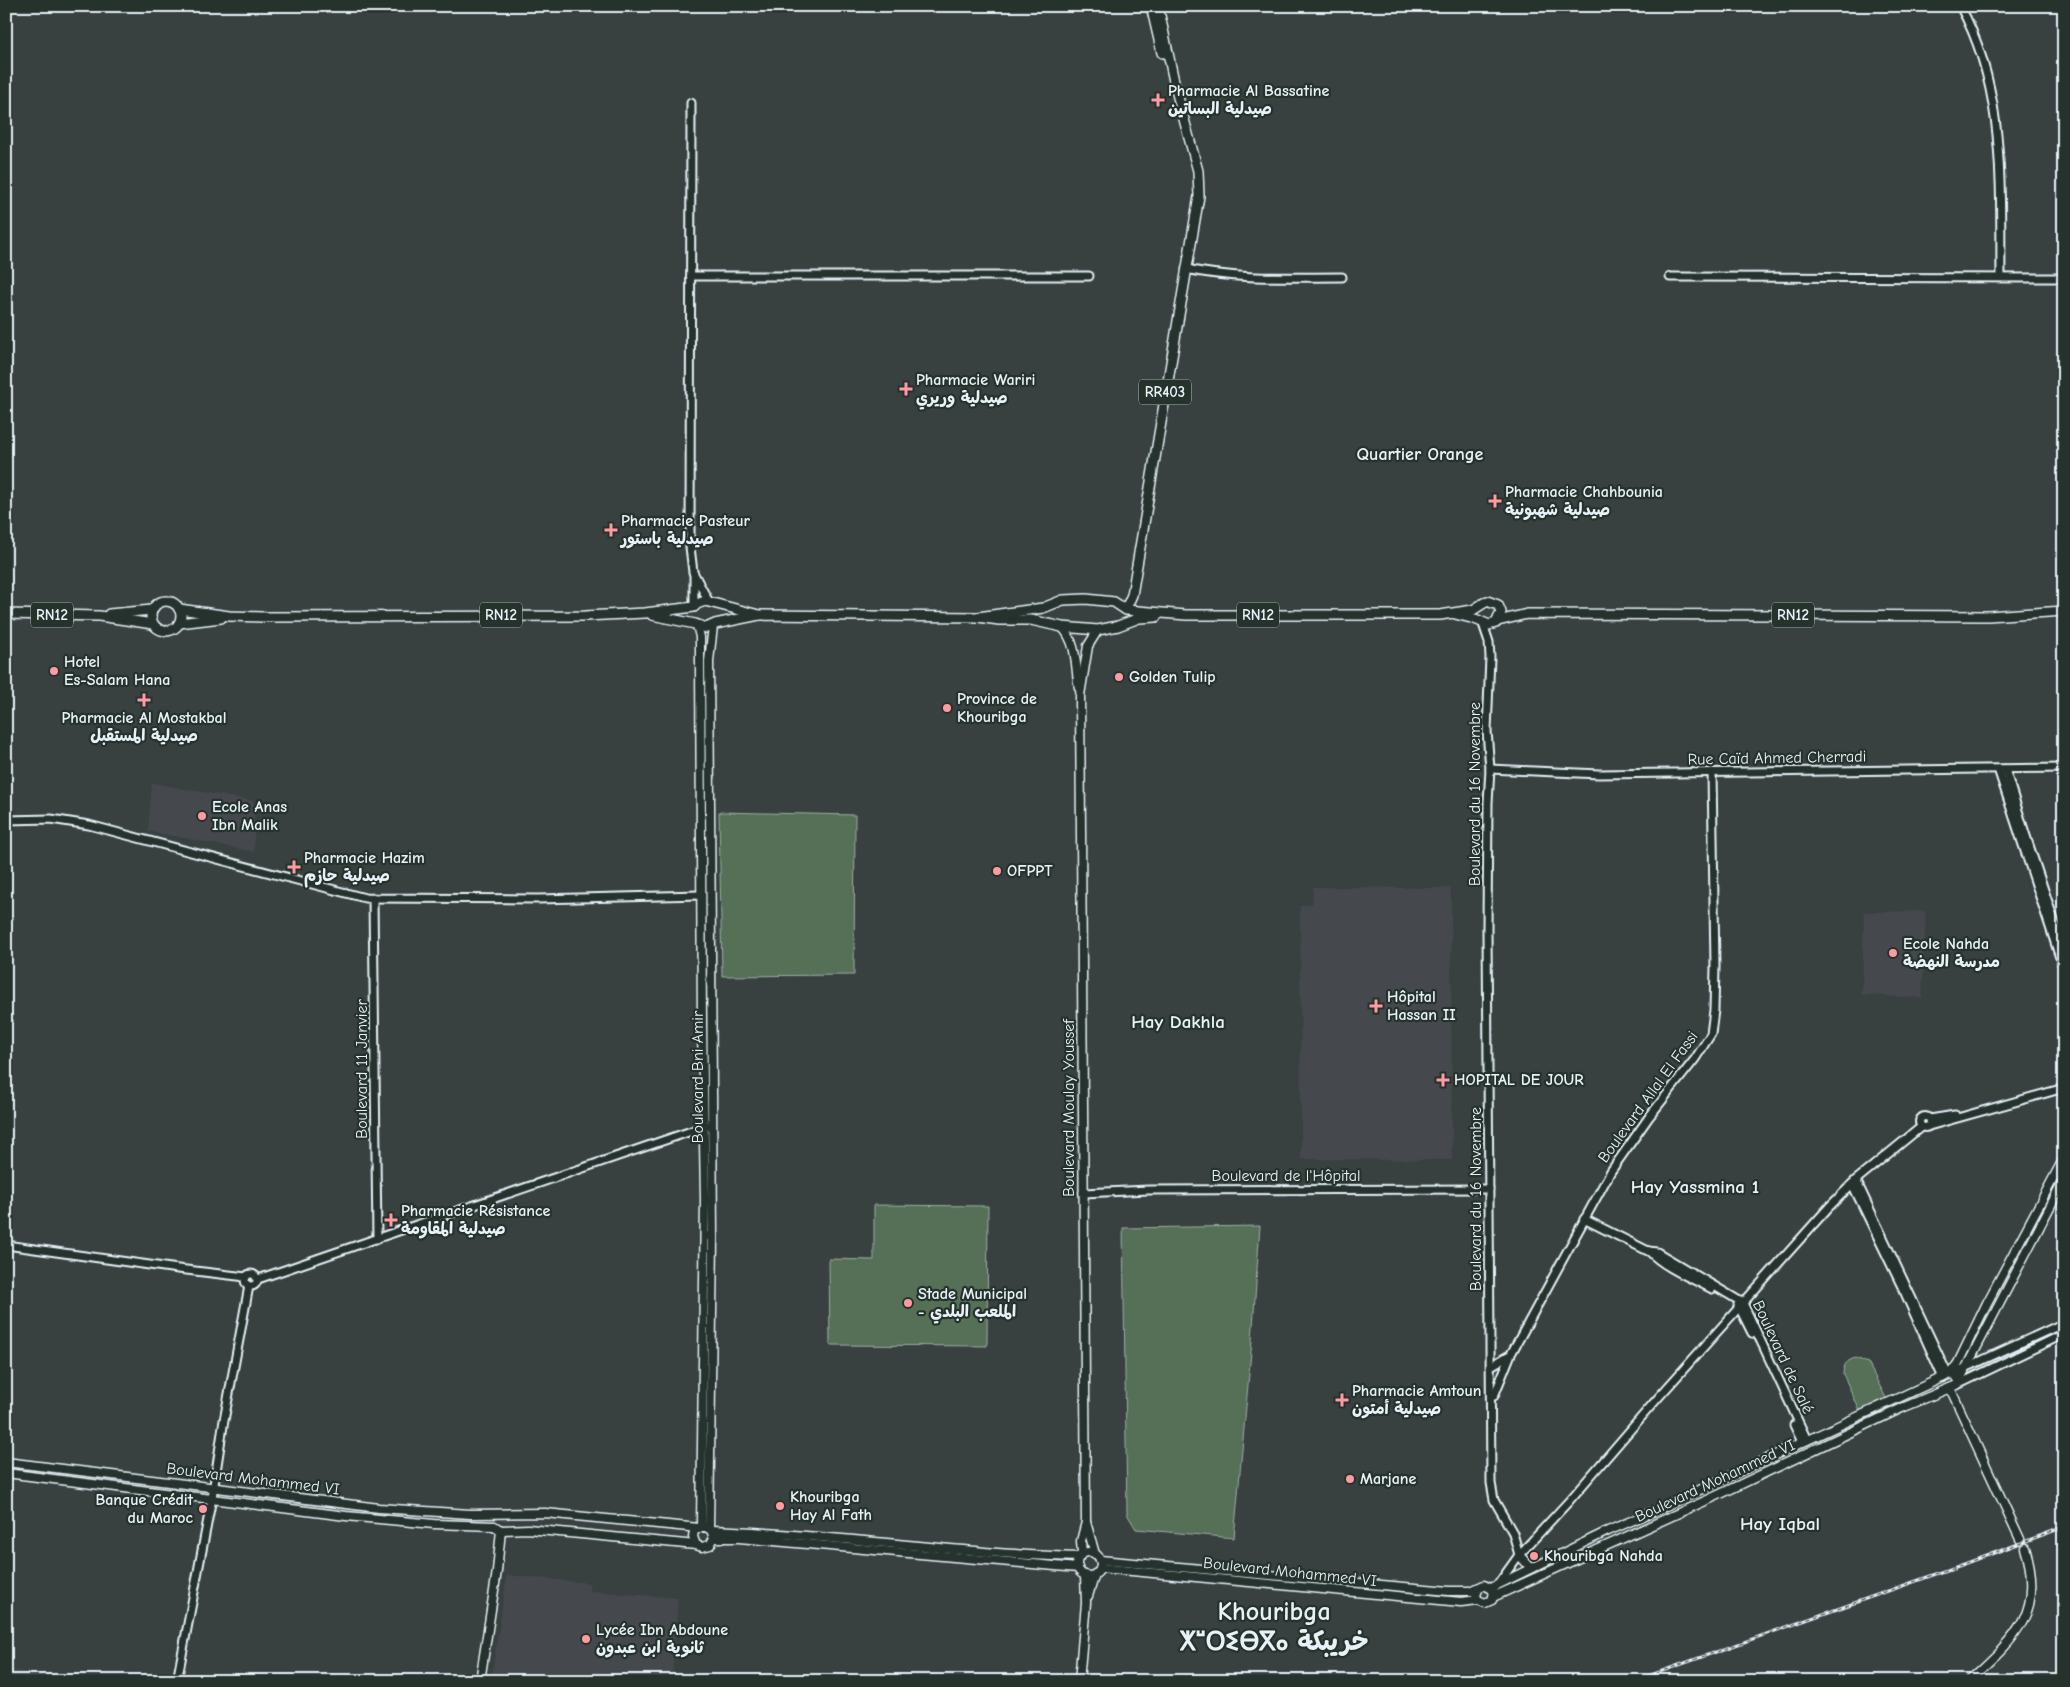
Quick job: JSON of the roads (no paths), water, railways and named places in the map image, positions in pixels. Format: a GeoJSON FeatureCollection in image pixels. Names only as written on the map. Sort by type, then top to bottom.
{"type":"FeatureCollection","features":[{"type":"Feature","properties":{"kind":"main road","name":"RR403"},"geometry":{"type":"LineString","coordinates":[[1151,6],[1195,172],[1199,196]]}},
{"type":"Feature","properties":{"kind":"main road","name":"RR403"},"geometry":{"type":"LineString","coordinates":[[1125,609],[1130,600],[1199,196],[1198,171],[1175,86],[1158,6]]}},
{"type":"Feature","properties":{"kind":"main road"},"geometry":{"type":"LineString","coordinates":[[1114,602],[1124,596],[1131,588]]}},
{"type":"Feature","properties":{"kind":"main road","name":"RN12"},"geometry":{"type":"LineString","coordinates":[[978,617],[1048,606],[1064,600],[1114,602],[1125,609],[1186,615]]}},
{"type":"Feature","properties":{"kind":"main road"},"geometry":{"type":"LineString","coordinates":[[167,601],[179,609],[180,616],[174,628],[168,630],[158,628],[154,624],[151,617],[152,610],[160,603],[167,601]]}},
{"type":"Feature","properties":{"kind":"main road","name":"RN12"},"geometry":{"type":"LineString","coordinates":[[645,613],[706,628],[759,616],[978,617],[999,620],[1031,620],[1062,627],[1098,630],[1139,618],[1186,615],[1340,616],[1455,614],[1478,607],[1488,601],[1495,602],[1499,606],[1522,615]]}},
{"type":"Feature","properties":{"kind":"main road","name":"RN12"},"geometry":{"type":"LineString","coordinates":[[179,609],[229,616],[357,617],[645,613],[694,607],[701,602],[759,616]]}},
{"type":"Feature","properties":{"kind":"main road"},"geometry":{"type":"LineString","coordinates":[[711,603],[719,615],[714,625]]}},
{"type":"Feature","properties":{"kind":"main road"},"geometry":{"type":"LineString","coordinates":[[1048,606],[1049,623]]}},
{"type":"Feature","properties":{"kind":"main road"},"geometry":{"type":"LineString","coordinates":[[1496,622],[1501,612],[1499,606]]}},
{"type":"Feature","properties":{"kind":"main road"},"geometry":{"type":"LineString","coordinates":[[694,607],[692,616],[696,625]]}},
{"type":"Feature","properties":{"kind":"main road"},"geometry":{"type":"LineString","coordinates":[[1478,607],[1476,616],[1481,623]]}},
{"type":"Feature","properties":{"kind":"main road"},"geometry":{"type":"LineString","coordinates":[[1123,623],[1125,609]]}},
{"type":"Feature","properties":{"kind":"main road","name":"RN12"},"geometry":{"type":"LineString","coordinates":[[98,616],[152,610]]}},
{"type":"Feature","properties":{"kind":"main road","name":"RN12"},"geometry":{"type":"LineString","coordinates":[[1455,614],[1481,623],[1496,622],[1522,615],[1988,616],[2064,611]]}},
{"type":"Feature","properties":{"kind":"main road","name":"RN12"},"geometry":{"type":"LineString","coordinates":[[6,614],[98,616],[154,624]]}},
{"type":"Feature","properties":{"kind":"main road","name":"RN12"},"geometry":{"type":"LineString","coordinates":[[178,623],[229,616]]}},
{"type":"Feature","properties":{"kind":"main road","name":"Boulevard Bni Amir"},"geometry":{"type":"LineString","coordinates":[[696,625],[700,636],[701,895],[712,1305],[707,1530],[694,1532],[693,1537],[696,1545]]}},
{"type":"Feature","properties":{"kind":"main road","name":"Boulevard Bni Amir"},"geometry":{"type":"LineString","coordinates":[[708,1125],[709,661],[714,625]]}},
{"type":"Feature","properties":{"kind":"main road"},"geometry":{"type":"LineString","coordinates":[[1062,627],[1068,633],[1073,646],[1080,695]]}},
{"type":"Feature","properties":{"kind":"main road"},"geometry":{"type":"LineString","coordinates":[[1080,695],[1088,646],[1098,630]]}},
{"type":"Feature","properties":{"kind":"main road","name":"Boulevard Moulay Youssef"},"geometry":{"type":"LineString","coordinates":[[1078,1568],[1081,1556],[1081,1541],[1086,1522],[1080,695]]}},
{"type":"Feature","properties":{"kind":"main road"},"geometry":{"type":"LineString","coordinates":[[1953,1386],[1941,1386],[1958,1363],[1987,1303],[2064,1158]]}},
{"type":"Feature","properties":{"kind":"main road"},"geometry":{"type":"LineString","coordinates":[[1953,1386],[1965,1369],[2064,1180]]}},
{"type":"Feature","properties":{"kind":"main road"},"geometry":{"type":"LineString","coordinates":[[1947,1376],[1957,1376],[1953,1386],[2020,1539]]}},
{"type":"Feature","properties":{"kind":"main road","name":"Boulevard Mohammed VI"},"geometry":{"type":"LineString","coordinates":[[1494,1590],[1531,1568],[1947,1376]]}},
{"type":"Feature","properties":{"kind":"main road","name":"Boulevard Mohammed VI"},"geometry":{"type":"LineString","coordinates":[[1494,1590],[1714,1497],[1902,1408],[1953,1386]]}},
{"type":"Feature","properties":{"kind":"main road","name":"Boulevard Mohammed VI"},"geometry":{"type":"LineString","coordinates":[[6,1462],[369,1507],[501,1515],[545,1513],[707,1530],[755,1532],[879,1544],[1081,1556],[1087,1552],[1098,1564],[1461,1602],[1478,1600]]}},
{"type":"Feature","properties":{"kind":"main road","name":"Boulevard Mohammed VI"},"geometry":{"type":"LineString","coordinates":[[6,1473],[362,1518],[500,1529],[528,1529],[696,1545]]}},
{"type":"Feature","properties":{"kind":"main road"},"geometry":{"type":"LineString","coordinates":[[480,1681],[495,1588],[500,1529],[494,1518],[501,1515],[510,1520],[510,1525],[500,1529]]}},
{"type":"Feature","properties":{"kind":"main road","name":"Boulevard Moulay Youssef"},"geometry":{"type":"LineString","coordinates":[[1086,1522],[1098,1564]]}},
{"type":"Feature","properties":{"kind":"main road"},"geometry":{"type":"LineString","coordinates":[[696,1545],[706,1547],[710,1545],[707,1530]]}},
{"type":"Feature","properties":{"kind":"main road","name":"Boulevard Mohammed VI"},"geometry":{"type":"LineString","coordinates":[[707,1530],[739,1538],[1078,1568]]}},
{"type":"Feature","properties":{"kind":"main road"},"geometry":{"type":"LineString","coordinates":[[1969,1681],[2008,1645],[2028,1612],[2032,1588],[2029,1561],[2025,1548]]}},
{"type":"Feature","properties":{"kind":"main road"},"geometry":{"type":"LineString","coordinates":[[1519,1555],[1531,1568]]}},
{"type":"Feature","properties":{"kind":"main road"},"geometry":{"type":"LineString","coordinates":[[1085,1575],[1098,1564]]}},
{"type":"Feature","properties":{"kind":"main road"},"geometry":{"type":"LineString","coordinates":[[1086,1602],[1098,1564]]}},
{"type":"Feature","properties":{"kind":"main road","name":"Boulevard Mohammed VI"},"geometry":{"type":"LineString","coordinates":[[1098,1564],[1449,1591],[1478,1589]]}},
{"type":"Feature","properties":{"kind":"main road"},"geometry":{"type":"LineString","coordinates":[[1078,1568],[1085,1575],[1086,1602],[1079,1681]]}},
{"type":"Feature","properties":{"kind":"main road"},"geometry":{"type":"LineString","coordinates":[[1484,1585],[1494,1590],[1492,1600],[1485,1603],[1478,1600],[1476,1596],[1478,1589],[1484,1585]]}},
{"type":"Feature","properties":{"kind":"street"},"geometry":{"type":"LineString","coordinates":[[1960,6],[1980,50],[1994,109],[1998,144],[2001,277]]}},
{"type":"Feature","properties":{"kind":"street"},"geometry":{"type":"LineString","coordinates":[[691,103],[690,561],[693,572],[694,607]]}},
{"type":"Feature","properties":{"kind":"street"},"geometry":{"type":"LineString","coordinates":[[1186,269],[1214,275],[1240,277],[1342,277]]}},
{"type":"Feature","properties":{"kind":"street"},"geometry":{"type":"LineString","coordinates":[[691,276],[1089,276]]}},
{"type":"Feature","properties":{"kind":"street"},"geometry":{"type":"LineString","coordinates":[[1670,277],[2064,278]]}},
{"type":"Feature","properties":{"kind":"street"},"geometry":{"type":"LineString","coordinates":[[693,572],[711,603]]}},
{"type":"Feature","properties":{"kind":"street","name":"Boulevard du 16 Novembre"},"geometry":{"type":"LineString","coordinates":[[1496,622],[1489,642],[1490,688],[1487,731],[1490,768],[1488,865],[1488,1189],[1492,1494],[1513,1533],[1519,1555]]}},
{"type":"Feature","properties":{"kind":"street","name":"Boulevard du 16 Novembre"},"geometry":{"type":"LineString","coordinates":[[1481,623],[1489,642]]}},
{"type":"Feature","properties":{"kind":"street","name":"Rue Caïd Ahmed Cherradi"},"geometry":{"type":"LineString","coordinates":[[1490,768],[1574,774],[2064,768]]}},
{"type":"Feature","properties":{"kind":"street"},"geometry":{"type":"LineString","coordinates":[[2002,769],[2064,950]]}},
{"type":"Feature","properties":{"kind":"street"},"geometry":{"type":"LineString","coordinates":[[2002,769],[2064,970]]}},
{"type":"Feature","properties":{"kind":"street","name":"Boulevard Allal El Fassi"},"geometry":{"type":"LineString","coordinates":[[1491,1404],[1509,1355],[1622,1154],[1696,1059],[1711,1034],[1714,1010],[1712,772]]}},
{"type":"Feature","properties":{"kind":"street"},"geometry":{"type":"LineString","coordinates":[[6,820],[50,819],[88,824],[302,882],[373,899],[538,899],[701,895]]}},
{"type":"Feature","properties":{"kind":"street","name":"Boulevard 11 Janvier"},"geometry":{"type":"LineString","coordinates":[[373,899],[377,1239]]}},
{"type":"Feature","properties":{"kind":"street"},"geometry":{"type":"LineString","coordinates":[[1494,1590],[1519,1555],[1854,1182],[1927,1124],[2064,1084]]}},
{"type":"Feature","properties":{"kind":"street"},"geometry":{"type":"LineString","coordinates":[[1927,1124],[2064,1088]]}},
{"type":"Feature","properties":{"kind":"street"},"geometry":{"type":"LineString","coordinates":[[249,1286],[255,1285],[258,1279],[708,1125]]}},
{"type":"Feature","properties":{"kind":"street"},"geometry":{"type":"LineString","coordinates":[[1854,1182],[1947,1376]]}},
{"type":"Feature","properties":{"kind":"street","name":"Boulevard de l'Hôpital"},"geometry":{"type":"LineString","coordinates":[[1083,1194],[1149,1190],[1488,1189]]}},
{"type":"Feature","properties":{"kind":"street","name":"Boulevard de Salé"},"geometry":{"type":"LineString","coordinates":[[1584,1219],[1648,1251],[1657,1252],[1742,1305],[1805,1441]]}},
{"type":"Feature","properties":{"kind":"street"},"geometry":{"type":"LineString","coordinates":[[6,1245],[178,1270],[246,1277],[254,1274],[258,1279]]}},
{"type":"Feature","properties":{"kind":"street"},"geometry":{"type":"LineString","coordinates":[[246,1277],[245,1282],[249,1286]]}},
{"type":"Feature","properties":{"kind":"street"},"geometry":{"type":"LineString","coordinates":[[177,1681],[212,1498],[249,1286]]}},
{"type":"Feature","properties":{"kind":"street"},"geometry":{"type":"LineString","coordinates":[[2060,1325],[2062,1335]]}},
{"type":"Feature","properties":{"kind":"street","name":"Boulevard Mohammed VI"},"geometry":{"type":"LineString","coordinates":[[1947,1376],[2060,1325]]}},
{"type":"Feature","properties":{"kind":"street","name":"Boulevard Mohammed VI"},"geometry":{"type":"LineString","coordinates":[[1953,1386],[2062,1335]]}},
{"type":"Feature","properties":{"kind":"street"},"geometry":{"type":"LineString","coordinates":[[2013,1347],[2017,1356]]}},
{"type":"Feature","properties":{"kind":"street"},"geometry":{"type":"LineString","coordinates":[[1491,1349],[1497,1355],[1509,1355]]}},
{"type":"Feature","properties":{"kind":"street"},"geometry":{"type":"LineString","coordinates":[[1491,1369],[1509,1355]]}},
{"type":"Feature","properties":{"kind":"street"},"geometry":{"type":"LineString","coordinates":[[1491,1369],[1503,1370]]}},
{"type":"Feature","properties":{"kind":"railway"},"geometry":{"type":"LineString","coordinates":[[1634,1681],[2064,1527]]}},
{"type":"Feature","properties":{"kind":"place","name":"Pharmacie Al Bassatine صيدلية البساتين"},"geometry":{"type":"Point","coordinates":[1158,100]}},
{"type":"Feature","properties":{"kind":"place","name":"Pharmacie Wariri صيدلية وريري"},"geometry":{"type":"Point","coordinates":[906,389]}},
{"type":"Feature","properties":{"kind":"place","name":"Pharmacie Chahbounia صيدلية شهبونية"},"geometry":{"type":"Point","coordinates":[1495,501]}},
{"type":"Feature","properties":{"kind":"place","name":"Pharmacie Pasteur صيدلية باستور"},"geometry":{"type":"Point","coordinates":[611,530]}},
{"type":"Feature","properties":{"kind":"place","name":"Hotel Es-Salam Hana"},"geometry":{"type":"Point","coordinates":[54,671]}},
{"type":"Feature","properties":{"kind":"place","name":"Golden Tulip"},"geometry":{"type":"Point","coordinates":[1119,677]}},
{"type":"Feature","properties":{"kind":"place","name":"Pharmacie Al Mostakbal صيدلية المستقبل"},"geometry":{"type":"Point","coordinates":[144,700]}},
{"type":"Feature","properties":{"kind":"place","name":"Province de Khouribga"},"geometry":{"type":"Point","coordinates":[947,708]}},
{"type":"Feature","properties":{"kind":"place","name":"Ecole Anas Ibn Malik"},"geometry":{"type":"Point","coordinates":[202,816]}},
{"type":"Feature","properties":{"kind":"place","name":"Pharmacie Hazim صيدلية حازم"},"geometry":{"type":"Point","coordinates":[294,867]}},
{"type":"Feature","properties":{"kind":"place","name":"OFPPT"},"geometry":{"type":"Point","coordinates":[997,871]}},
{"type":"Feature","properties":{"kind":"place","name":"Ecole Nahda مدرسة النهضة"},"geometry":{"type":"Point","coordinates":[1893,953]}},
{"type":"Feature","properties":{"kind":"place","name":"Hôpital Hassan II"},"geometry":{"type":"Point","coordinates":[1376,1006]}},
{"type":"Feature","properties":{"kind":"place","name":"HOPITAL DE JOUR"},"geometry":{"type":"Point","coordinates":[1443,1080]}},
{"type":"Feature","properties":{"kind":"place","name":"Pharmacie Résistance صيدلية المقاومة"},"geometry":{"type":"Point","coordinates":[391,1220]}},
{"type":"Feature","properties":{"kind":"place","name":"Stade Municipal - الملعب البلدي"},"geometry":{"type":"Point","coordinates":[908,1303]}},
{"type":"Feature","properties":{"kind":"place","name":"Pharmacie Amtoun صيدلية أمتون"},"geometry":{"type":"Point","coordinates":[1342,1400]}},
{"type":"Feature","properties":{"kind":"place","name":"Marjane"},"geometry":{"type":"Point","coordinates":[1350,1479]}},
{"type":"Feature","properties":{"kind":"place","name":"Khouribga Hay Al Fath"},"geometry":{"type":"Point","coordinates":[780,1506]}},
{"type":"Feature","properties":{"kind":"place","name":"Banque Crédit du Maroc"},"geometry":{"type":"Point","coordinates":[203,1509]}},
{"type":"Feature","properties":{"kind":"place","name":"Khouribga Nahda"},"geometry":{"type":"Point","coordinates":[1534,1556]}},
{"type":"Feature","properties":{"kind":"place","name":"Lycée Ibn Abdoune ثانوية ابن عبدون"},"geometry":{"type":"Point","coordinates":[586,1639]}},
{"type":"Feature","properties":{"kind":"district","name":"Quartier Orange"},"geometry":{"type":"Point","coordinates":[1420,454]}},
{"type":"Feature","properties":{"kind":"district","name":"Hay Dakhla"},"geometry":{"type":"Point","coordinates":[1178,1022]}},
{"type":"Feature","properties":{"kind":"district","name":"Hay Yassmina 1"},"geometry":{"type":"Point","coordinates":[1695,1187]}},
{"type":"Feature","properties":{"kind":"district","name":"Hay Iqbal"},"geometry":{"type":"Point","coordinates":[1780,1524]}},
{"type":"Feature","properties":{"kind":"district","name":"Khouribga ⵅⵯⵔⵉⴱⴳⴰ خريبكة"},"geometry":{"type":"Point","coordinates":[1274,1627]}}]}
